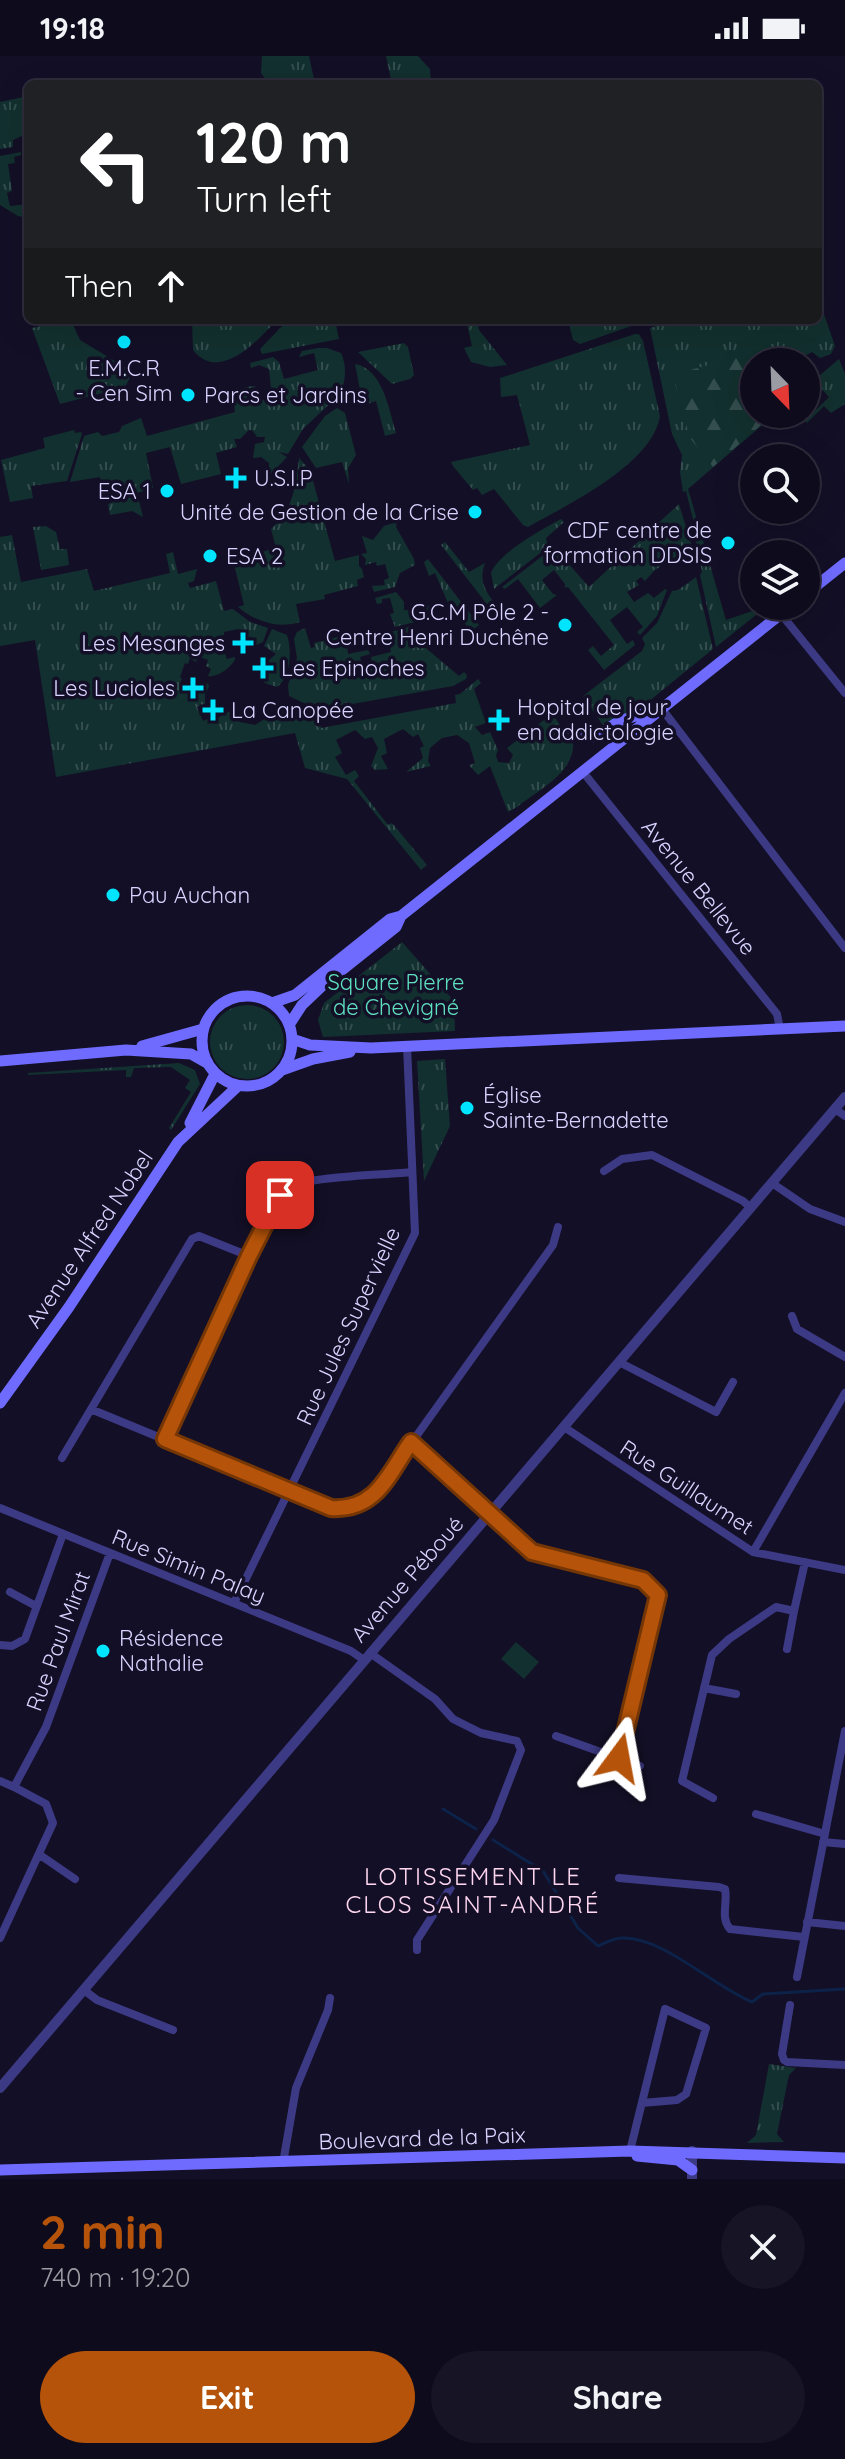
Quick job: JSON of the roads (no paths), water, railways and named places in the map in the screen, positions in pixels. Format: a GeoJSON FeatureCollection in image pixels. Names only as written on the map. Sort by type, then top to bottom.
{"type":"FeatureCollection","features":[{"type":"Feature","properties":{"kind":"main road"},"geometry":{"type":"LineString","coordinates":[[820,583],[845,563]]}},
{"type":"Feature","properties":{"kind":"main road"},"geometry":{"type":"LineString","coordinates":[[272,1003],[295,995],[390,919],[401,916],[773,620]]}},
{"type":"Feature","properties":{"kind":"main road"},"geometry":{"type":"LineString","coordinates":[[571,729],[585,737],[595,736],[620,721],[662,709]]}},
{"type":"Feature","properties":{"kind":"main road"},"geometry":{"type":"LineString","coordinates":[[289,1025],[302,1005],[396,927],[401,916]]}},
{"type":"Feature","properties":{"kind":"main road"},"geometry":{"type":"LineString","coordinates":[[211,1069],[203,1053],[203,1029],[208,1018],[227,1001],[251,996],[272,1003],[289,1025],[291,1050],[282,1071]]}},
{"type":"Feature","properties":{"kind":"main road"},"geometry":{"type":"LineString","coordinates":[[292,1039],[310,1045],[371,1048],[845,1026]]}},
{"type":"Feature","properties":{"kind":"main road"},"geometry":{"type":"LineString","coordinates":[[126,1050],[203,1029]]}},
{"type":"Feature","properties":{"kind":"main road"},"geometry":{"type":"LineString","coordinates":[[0,1061],[126,1050],[191,1054],[238,1086],[262,1084],[282,1071],[313,1059],[371,1048]]}},
{"type":"Feature","properties":{"kind":"main road","name":"Avenue Alfred Nobel"},"geometry":{"type":"LineString","coordinates":[[0,1403],[69,1307],[183,1136],[206,1096],[211,1069]]}},
{"type":"Feature","properties":{"kind":"main road","name":"Avenue Alfred Nobel"},"geometry":{"type":"LineString","coordinates":[[183,1136],[238,1086]]}},
{"type":"Feature","properties":{"kind":"main road"},"geometry":{"type":"LineString","coordinates":[[630,2151],[639,2158],[678,2160],[692,2174]]}},
{"type":"Feature","properties":{"kind":"main road","name":"Boulevard de la Paix"},"geometry":{"type":"LineString","coordinates":[[0,2170],[56,2174],[630,2151],[845,2158]]}},
{"type":"Feature","properties":{"kind":"street"},"geometry":{"type":"LineString","coordinates":[[793,620],[845,693]]}},
{"type":"Feature","properties":{"kind":"street"},"geometry":{"type":"LineString","coordinates":[[662,709],[845,948]]}},
{"type":"Feature","properties":{"kind":"street","name":"Avenue Bellevue"},"geometry":{"type":"LineString","coordinates":[[583,772],[777,1014],[780,1029]]}},
{"type":"Feature","properties":{"kind":"street","name":"Rue Jules Supervielle"},"geometry":{"type":"LineString","coordinates":[[234,1603],[415,1233],[407,1046]]}},
{"type":"Feature","properties":{"kind":"street","name":"Avenue Péboué"},"geometry":{"type":"LineString","coordinates":[[0,2088],[845,1097]]}},
{"type":"Feature","properties":{"kind":"street"},"geometry":{"type":"LineString","coordinates":[[835,1109],[845,1116]]}},
{"type":"Feature","properties":{"kind":"street"},"geometry":{"type":"LineString","coordinates":[[604,1171],[622,1159],[652,1155],[751,1208]]}},
{"type":"Feature","properties":{"kind":"street"},"geometry":{"type":"LineString","coordinates":[[165,1439],[280,1195],[302,1182],[412,1172]]}},
{"type":"Feature","properties":{"kind":"street"},"geometry":{"type":"LineString","coordinates":[[772,1183],[810,1209],[845,1222]]}},
{"type":"Feature","properties":{"kind":"street"},"geometry":{"type":"LineString","coordinates":[[93,1410],[331,1508],[358,1506],[372,1498],[553,1245],[558,1227]]}},
{"type":"Feature","properties":{"kind":"street"},"geometry":{"type":"LineString","coordinates":[[62,1458],[192,1239],[199,1236],[249,1256]]}},
{"type":"Feature","properties":{"kind":"street"},"geometry":{"type":"LineString","coordinates":[[792,1316],[797,1329],[845,1357]]}},
{"type":"Feature","properties":{"kind":"street"},"geometry":{"type":"LineString","coordinates":[[619,1362],[716,1412],[733,1382]]}},
{"type":"Feature","properties":{"kind":"street"},"geometry":{"type":"LineString","coordinates":[[753,1552],[845,1393]]}},
{"type":"Feature","properties":{"kind":"street","name":"Rue Guillaumet"},"geometry":{"type":"LineString","coordinates":[[564,1427],[753,1552],[845,1570]]}},
{"type":"Feature","properties":{"kind":"street"},"geometry":{"type":"LineString","coordinates":[[411,1442],[532,1552],[643,1580],[658,1595],[619,1758]]}},
{"type":"Feature","properties":{"kind":"street","name":"Rue Simin Palay"},"geometry":{"type":"LineString","coordinates":[[0,1508],[367,1656],[435,1699],[453,1719],[481,1733],[517,1741],[521,1750],[494,1820],[417,1940],[417,1950]]}},
{"type":"Feature","properties":{"kind":"street"},"geometry":{"type":"LineString","coordinates":[[0,1645],[12,1646],[25,1639],[63,1534]]}},
{"type":"Feature","properties":{"kind":"street","name":"Rue Paul Mirat"},"geometry":{"type":"LineString","coordinates":[[14,1787],[46,1727],[110,1553]]}},
{"type":"Feature","properties":{"kind":"street"},"geometry":{"type":"LineString","coordinates":[[787,1649],[805,1562]]}},
{"type":"Feature","properties":{"kind":"street"},"geometry":{"type":"LineString","coordinates":[[10,1592],[36,1606]]}},
{"type":"Feature","properties":{"kind":"street"},"geometry":{"type":"LineString","coordinates":[[713,1798],[682,1781],[712,1655],[729,1639],[776,1607],[794,1611]]}},
{"type":"Feature","properties":{"kind":"street"},"geometry":{"type":"LineString","coordinates":[[704,1688],[736,1694]]}},
{"type":"Feature","properties":{"kind":"street"},"geometry":{"type":"LineString","coordinates":[[797,1977],[842,1761],[845,1731]]}},
{"type":"Feature","properties":{"kind":"street"},"geometry":{"type":"LineString","coordinates":[[556,1736],[640,1766]]}},
{"type":"Feature","properties":{"kind":"street"},"geometry":{"type":"LineString","coordinates":[[0,1781],[46,1804],[53,1823],[0,1938]]}},
{"type":"Feature","properties":{"kind":"street"},"geometry":{"type":"LineString","coordinates":[[756,1814],[779,1818],[845,1844]]}},
{"type":"Feature","properties":{"kind":"street"},"geometry":{"type":"LineString","coordinates":[[40,1855],[75,1879]]}},
{"type":"Feature","properties":{"kind":"street"},"geometry":{"type":"LineString","coordinates":[[619,1878],[719,1887],[725,1889],[724,1920],[730,1929],[804,1937]]}},
{"type":"Feature","properties":{"kind":"street"},"geometry":{"type":"LineString","coordinates":[[807,1922],[845,1926]]}},
{"type":"Feature","properties":{"kind":"street"},"geometry":{"type":"LineString","coordinates":[[84,1990],[97,2000],[173,2030]]}},
{"type":"Feature","properties":{"kind":"street"},"geometry":{"type":"LineString","coordinates":[[283,2163],[296,2088],[330,1998]]}},
{"type":"Feature","properties":{"kind":"street"},"geometry":{"type":"LineString","coordinates":[[790,2005],[782,2054],[784,2060],[845,2065]]}},
{"type":"Feature","properties":{"kind":"street"},"geometry":{"type":"LineString","coordinates":[[630,2151],[665,2009],[706,2028],[686,2094],[677,2100],[642,2103]]}},
{"type":"Feature","properties":{"kind":"street"},"geometry":{"type":"LineString","coordinates":[[692,2151],[692,2174]]}},
{"type":"Feature","properties":{"kind":"waterway"},"geometry":{"type":"LineString","coordinates":[[443,1809],[476,1829]]}},
{"type":"Feature","properties":{"kind":"waterway"},"geometry":{"type":"LineString","coordinates":[[493,1840],[543,1871],[578,1928],[598,1946],[622,1938],[654,1945],[752,2002],[763,1994],[845,1989]]}},
{"type":"Feature","properties":{"kind":"place","name":"E.M.C.R - Cen Sim"},"geometry":{"type":"Point","coordinates":[124,342]}},
{"type":"Feature","properties":{"kind":"place","name":"Parcs et Jardins"},"geometry":{"type":"Point","coordinates":[188,395]}},
{"type":"Feature","properties":{"kind":"place","name":"U.S.I.P"},"geometry":{"type":"Point","coordinates":[236,478]}},
{"type":"Feature","properties":{"kind":"place","name":"ESA 1"},"geometry":{"type":"Point","coordinates":[167,491]}},
{"type":"Feature","properties":{"kind":"place","name":"Unité de Gestion de la Crise"},"geometry":{"type":"Point","coordinates":[475,512]}},
{"type":"Feature","properties":{"kind":"place","name":"CDF centre de formation DDSIS"},"geometry":{"type":"Point","coordinates":[728,543]}},
{"type":"Feature","properties":{"kind":"place","name":"ESA 2"},"geometry":{"type":"Point","coordinates":[210,556]}},
{"type":"Feature","properties":{"kind":"place","name":"G.C.M Pôle 2 - Centre Henri Duchêne"},"geometry":{"type":"Point","coordinates":[565,625]}},
{"type":"Feature","properties":{"kind":"place","name":"Les Mesanges"},"geometry":{"type":"Point","coordinates":[243,643]}},
{"type":"Feature","properties":{"kind":"place","name":"Les Epinoches"},"geometry":{"type":"Point","coordinates":[263,668]}},
{"type":"Feature","properties":{"kind":"place","name":"Les Lucioles"},"geometry":{"type":"Point","coordinates":[193,688]}},
{"type":"Feature","properties":{"kind":"place","name":"La Canopée"},"geometry":{"type":"Point","coordinates":[213,710]}},
{"type":"Feature","properties":{"kind":"place","name":"Hopital de jour en addictologie"},"geometry":{"type":"Point","coordinates":[499,720]}},
{"type":"Feature","properties":{"kind":"place","name":"Pau Auchan"},"geometry":{"type":"Point","coordinates":[113,895]}},
{"type":"Feature","properties":{"kind":"place","name":"Église Sainte-Bernadette"},"geometry":{"type":"Point","coordinates":[467,1108]}},
{"type":"Feature","properties":{"kind":"place","name":"Résidence Nathalie"},"geometry":{"type":"Point","coordinates":[103,1651]}},
{"type":"Feature","properties":{"kind":"district","name":"LOTISSEMENT LE CLOS SAINT-ANDRÉ"},"geometry":{"type":"Point","coordinates":[473,1891]}},
{"type":"Feature","properties":{"kind":"park label","name":"Square Pierre de Chevigné"},"geometry":{"type":"Point","coordinates":[396,994]}}]}
